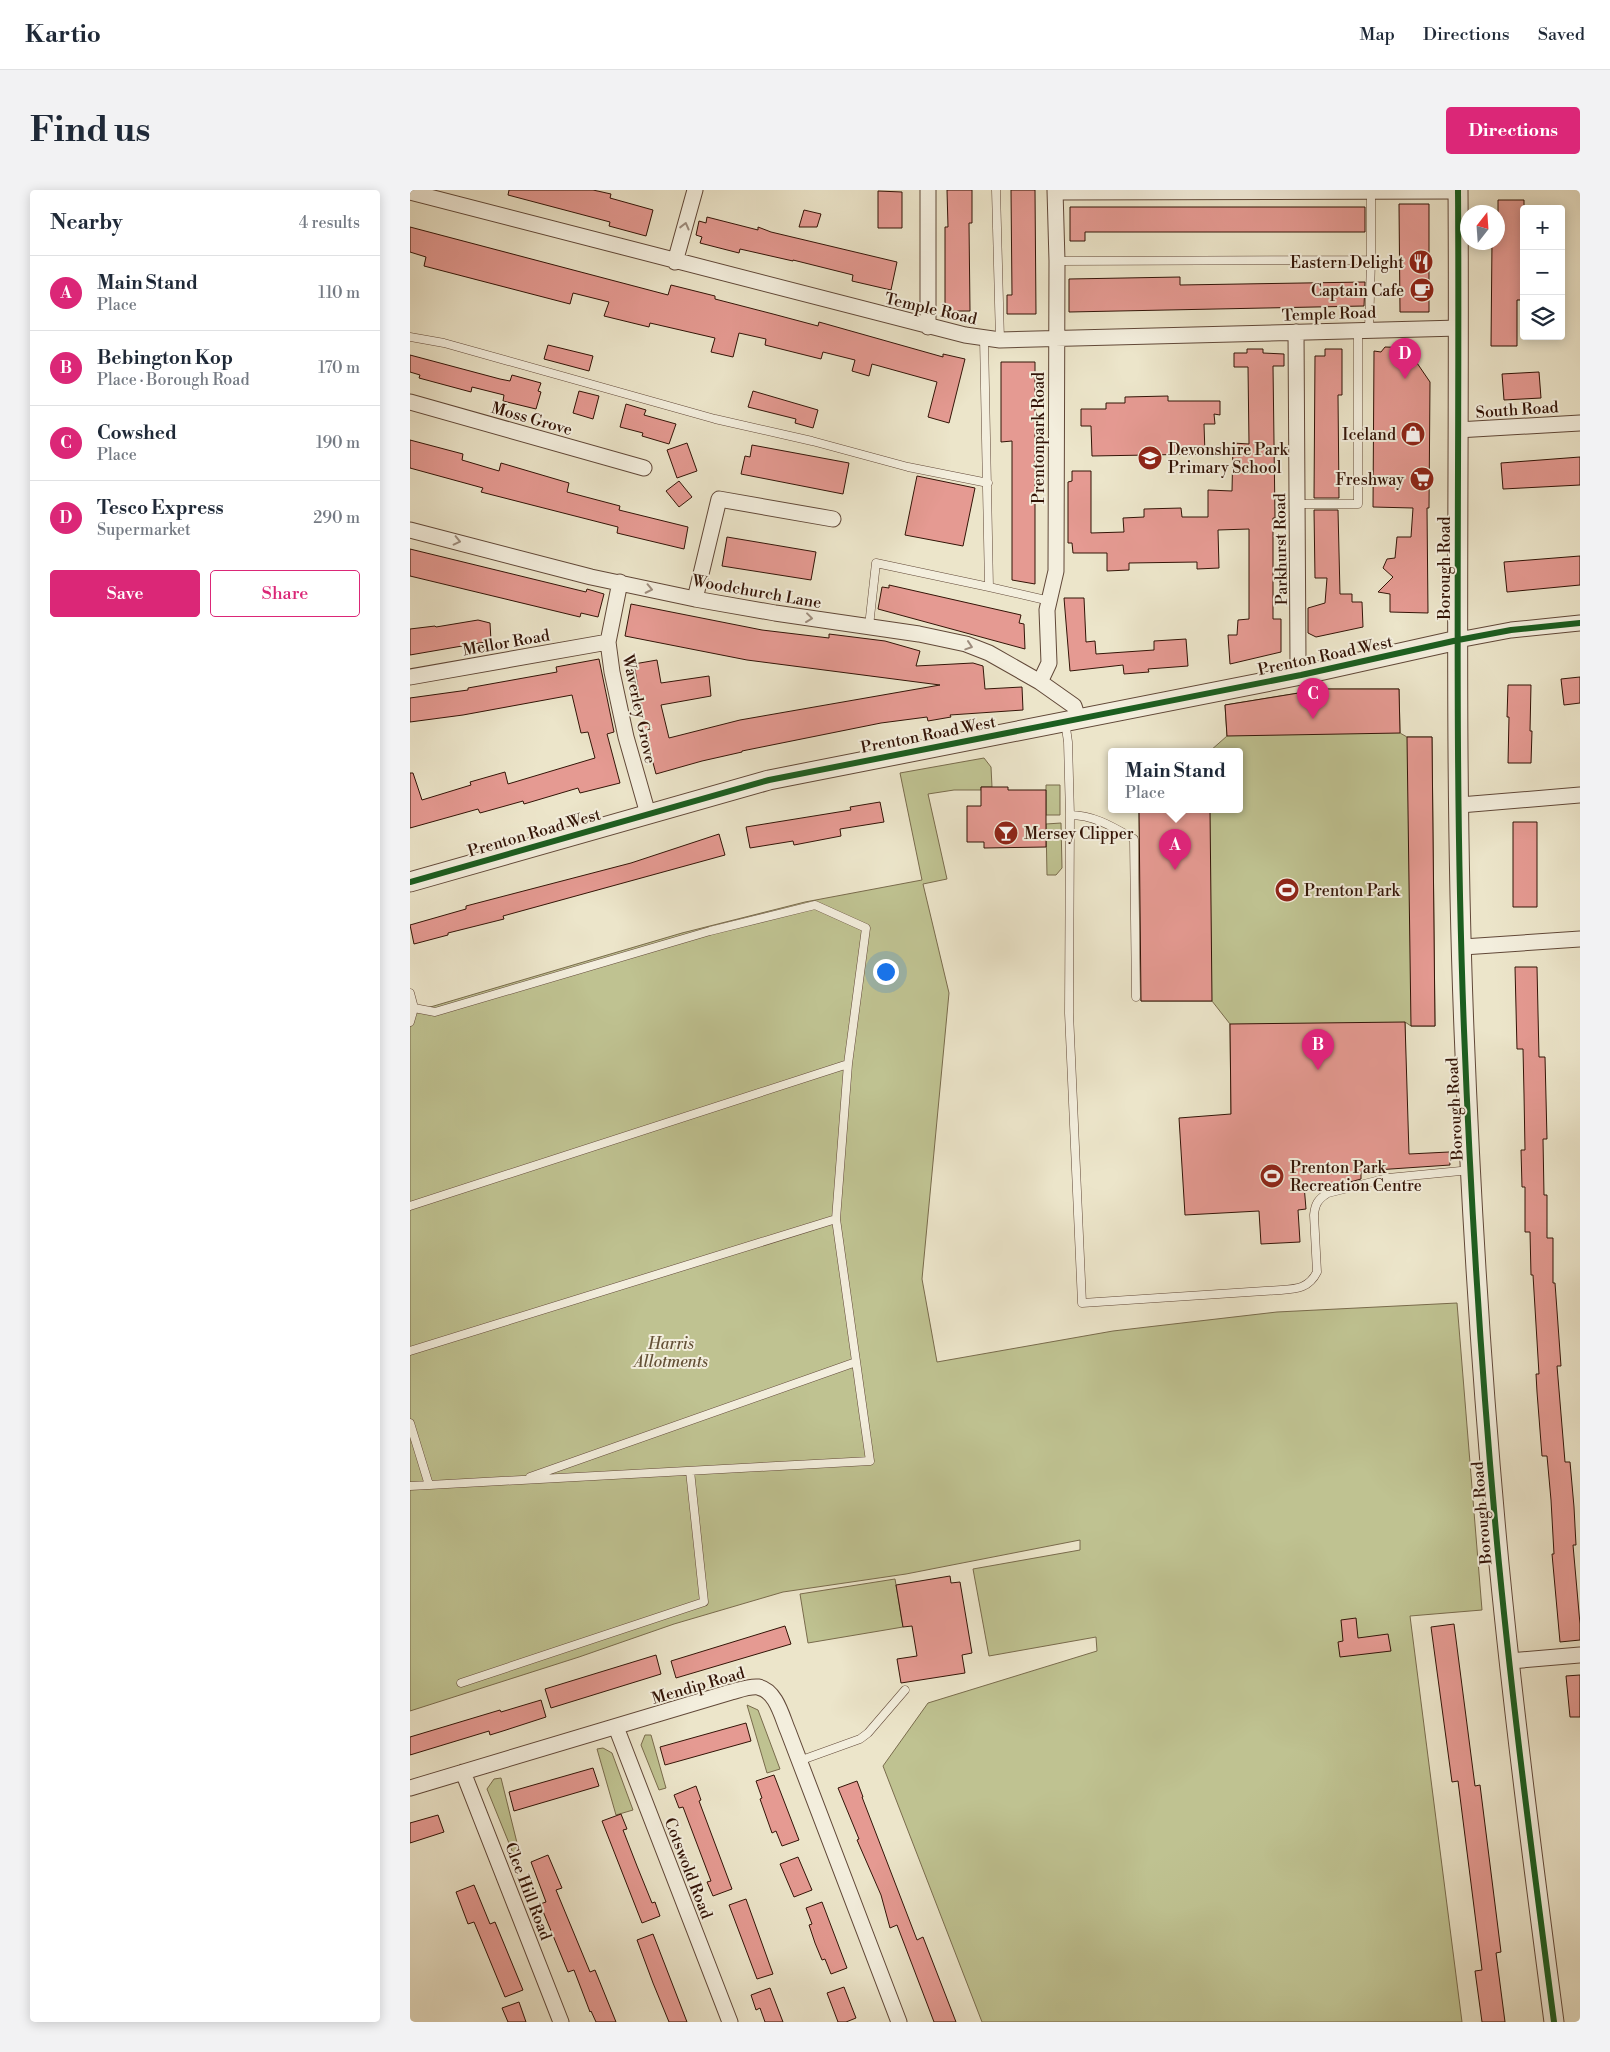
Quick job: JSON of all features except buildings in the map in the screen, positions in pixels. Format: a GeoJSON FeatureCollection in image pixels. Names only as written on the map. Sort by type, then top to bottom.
{"type":"FeatureCollection","features":[{"type":"Feature","properties":{"kind":"street"},"geometry":{"type":"LineString","coordinates":[[675,262],[695,190]]}},
{"type":"Feature","properties":{"kind":"street"},"geometry":{"type":"LineString","coordinates":[[928,190],[928,327]]}},
{"type":"Feature","properties":{"kind":"street"},"geometry":{"type":"LineString","coordinates":[[1055,191],[1458,190]]}},
{"type":"Feature","properties":{"kind":"street","name":"Borough Road"},"geometry":{"type":"LineString","coordinates":[[1458,190],[1459,328],[1456,590],[1462,947],[1471,1170],[1483,1378],[1499,1564],[1526,1810],[1554,2022]]}},
{"type":"Feature","properties":{"kind":"street","name":"Prentonpark Road"},"geometry":{"type":"LineString","coordinates":[[1040,682],[1049,663],[1047,610],[1056,571],[1057,261],[1055,191]]}},
{"type":"Feature","properties":{"kind":"street","name":"Temple Road"},"geometry":{"type":"LineString","coordinates":[[410,192],[928,327],[984,338],[1000,340],[1056,339],[1364,329],[1459,328]]}},
{"type":"Feature","properties":{"kind":"street","name":"Parkhurst Road"},"geometry":{"type":"LineString","coordinates":[[1296,332],[1298,661],[1301,675]]}},
{"type":"Feature","properties":{"kind":"street","name":"Moss Grove"},"geometry":{"type":"LineString","coordinates":[[410,402],[644,468]]}},
{"type":"Feature","properties":{"kind":"street","name":"South Road"},"geometry":{"type":"LineString","coordinates":[[1457,430],[1580,423]]}},
{"type":"Feature","properties":{"kind":"street"},"geometry":{"type":"LineString","coordinates":[[695,599],[719,499],[833,519]]}},
{"type":"Feature","properties":{"kind":"street","name":"Woodchurch Lane"},"geometry":{"type":"LineString","coordinates":[[410,530],[592,577],[695,599],[919,634],[966,644],[989,653],[1040,682],[1074,706],[1071,719]]}},
{"type":"Feature","properties":{"kind":"street","name":"Waverley Grove"},"geometry":{"type":"LineString","coordinates":[[620,582],[608,642],[612,672],[626,738],[648,814]]}},
{"type":"Feature","properties":{"kind":"street"},"geometry":{"type":"LineString","coordinates":[[1458,640],[1511,630],[1580,623]]}},
{"type":"Feature","properties":{"kind":"street","name":"Prenton Road West"},"geometry":{"type":"LineString","coordinates":[[410,882],[769,780],[1301,675],[1458,640]]}},
{"type":"Feature","properties":{"kind":"street","name":"Mellor Road"},"geometry":{"type":"LineString","coordinates":[[410,677],[608,642]]}},
{"type":"Feature","properties":{"kind":"street"},"geometry":{"type":"LineString","coordinates":[[1460,805],[1580,795]]}},
{"type":"Feature","properties":{"kind":"street"},"geometry":{"type":"LineString","coordinates":[[1462,947],[1580,939]]}},
{"type":"Feature","properties":{"kind":"street"},"geometry":{"type":"LineString","coordinates":[[1510,1662],[1580,1656]]}},
{"type":"Feature","properties":{"kind":"street","name":"Mendip Road"},"geometry":{"type":"LineString","coordinates":[[410,1788],[731,1692],[757,1687],[767,1690],[776,1704],[799,1761],[899,2022]]}},
{"type":"Feature","properties":{"kind":"street","name":"Cotswold Road"},"geometry":{"type":"LineString","coordinates":[[616,1727],[730,2022]]}},
{"type":"Feature","properties":{"kind":"street","name":"Clee Hill Road"},"geometry":{"type":"LineString","coordinates":[[463,1772],[561,2022]]}},
{"type":"Feature","properties":{"kind":"lane"},"geometry":{"type":"LineString","coordinates":[[996,190],[1000,340]]}},
{"type":"Feature","properties":{"kind":"lane"},"geometry":{"type":"LineString","coordinates":[[1296,504],[1358,504],[1364,329],[1371,260],[1371,191]]}},
{"type":"Feature","properties":{"kind":"lane"},"geometry":{"type":"LineString","coordinates":[[1057,261],[1371,260]]}},
{"type":"Feature","properties":{"kind":"lane"},"geometry":{"type":"LineString","coordinates":[[410,337],[444,343],[715,419],[812,441],[908,467],[988,483]]}},
{"type":"Feature","properties":{"kind":"lane"},"geometry":{"type":"LineString","coordinates":[[984,338],[989,586]]}},
{"type":"Feature","properties":{"kind":"lane"},"geometry":{"type":"LineString","coordinates":[[869,626],[876,563],[989,586],[1050,601]]}},
{"type":"Feature","properties":{"kind":"lane"},"geometry":{"type":"LineString","coordinates":[[1071,719],[1068,742],[1070,814],[1069,1013],[1082,1303],[1281,1290],[1304,1286],[1312,1281],[1317,1272],[1314,1215],[1315,1205],[1320,1198],[1328,1193],[1388,1178],[1471,1170]]}},
{"type":"Feature","properties":{"kind":"lane"},"geometry":{"type":"LineString","coordinates":[[1070,814],[1083,815],[1104,822],[1134,840],[1136,997]]}},
{"type":"Feature","properties":{"kind":"lane"},"geometry":{"type":"LineString","coordinates":[[410,1486],[870,1461],[836,1219],[848,1064],[866,928],[815,905],[710,931],[435,1012],[414,1008]]}},
{"type":"Feature","properties":{"kind":"lane"},"geometry":{"type":"LineString","coordinates":[[410,993],[414,1008],[410,1022]]}},
{"type":"Feature","properties":{"kind":"lane"},"geometry":{"type":"LineString","coordinates":[[410,1206],[848,1064]]}},
{"type":"Feature","properties":{"kind":"lane"},"geometry":{"type":"LineString","coordinates":[[410,1351],[836,1219]]}},
{"type":"Feature","properties":{"kind":"lane"},"geometry":{"type":"LineString","coordinates":[[522,1480],[856,1362]]}},
{"type":"Feature","properties":{"kind":"lane"},"geometry":{"type":"LineString","coordinates":[[410,1424],[429,1485]]}},
{"type":"Feature","properties":{"kind":"lane"},"geometry":{"type":"LineString","coordinates":[[461,1683],[704,1602],[690,1471]]}},
{"type":"Feature","properties":{"kind":"lane"},"geometry":{"type":"LineString","coordinates":[[799,1761],[860,1739],[868,1733],[905,1690]]}},
{"type":"Feature","properties":{"kind":"green space","name":"Prenton Park"},"geometry":{"type":"Polygon","coordinates":[[[1323,689],[1399,689],[1400,733],[1407,737],[1432,737],[1435,1026],[1411,1026],[1405,1022],[1406,1116],[1231,1119],[1230,1024],[1212,1001],[1141,1001],[1139,813],[1243,813],[1243,748],[1213,748],[1227,736],[1225,705],[1323,689]]]}},
{"type":"Feature","properties":{"kind":"green space","name":"Harris Allotments"},"geometry":{"type":"Polygon","coordinates":[[[984,758],[991,767],[992,787],[981,787],[981,790],[954,790],[928,794],[947,879],[923,884],[949,993],[922,1279],[937,1362],[1113,1331],[1277,1312],[1457,1303],[1482,1610],[1410,1616],[1462,2022],[982,2022],[883,1766],[928,1703],[1097,1651],[1096,1637],[989,1656],[973,1569],[1080,1550],[1080,1540],[906,1574],[783,1592],[674,1624],[579,1657],[410,1711],[410,1013],[682,933],[805,902],[922,880],[900,773],[984,758]]]}},
{"type":"Feature","properties":{"kind":"green space"},"geometry":{"type":"Polygon","coordinates":[[[1046,785],[1060,785],[1060,815],[1046,815],[1046,785]]]}},
{"type":"Feature","properties":{"kind":"green space"},"geometry":{"type":"Polygon","coordinates":[[[1061,823],[1062,868],[1056,875],[1047,875],[1046,824],[1061,823]]]}},
{"type":"Feature","properties":{"kind":"green space"},"geometry":{"type":"Polygon","coordinates":[[[895,1579],[903,1627],[808,1643],[800,1594],[895,1579]]]}},
{"type":"Feature","properties":{"kind":"green space"},"geometry":{"type":"Polygon","coordinates":[[[747,1705],[758,1710],[780,1769],[767,1773],[747,1705]]]}},
{"type":"Feature","properties":{"kind":"green space"},"geometry":{"type":"Polygon","coordinates":[[[645,1735],[651,1735],[666,1788],[659,1790],[641,1745],[645,1735]]]}},
{"type":"Feature","properties":{"kind":"green space"},"geometry":{"type":"Polygon","coordinates":[[[603,1748],[612,1753],[633,1810],[616,1815],[597,1749],[603,1748]]]}},
{"type":"Feature","properties":{"kind":"green space"},"geometry":{"type":"Polygon","coordinates":[[[501,1778],[520,1855],[515,1858],[487,1789],[494,1779],[501,1778]]]}},
{"type":"Feature","properties":{"kind":"cycle path"},"geometry":{"type":"LineString","coordinates":[[1458,190],[1459,820],[1464,1030],[1470,1164],[1482,1364],[1499,1564],[1518,1736],[1554,2022]]}},
{"type":"Feature","properties":{"kind":"cycle path"},"geometry":{"type":"LineString","coordinates":[[410,882],[769,780],[1301,675],[1458,640],[1511,630],[1580,623]]}},
{"type":"Feature","properties":{"kind":"place","name":"Eastern Delight"},"geometry":{"type":"Point","coordinates":[1421,262]}},
{"type":"Feature","properties":{"kind":"place","name":"Captain Cafe"},"geometry":{"type":"Point","coordinates":[1422,290]}},
{"type":"Feature","properties":{"kind":"place","name":"Tesco Express"},"geometry":{"type":"Point","coordinates":[1405,379]}},
{"type":"Feature","properties":{"kind":"place","name":"Iceland"},"geometry":{"type":"Point","coordinates":[1413,434]}},
{"type":"Feature","properties":{"kind":"place","name":"Devonshire Park Primary School"},"geometry":{"type":"Point","coordinates":[1150,458]}},
{"type":"Feature","properties":{"kind":"place","name":"Freshway"},"geometry":{"type":"Point","coordinates":[1422,479]}},
{"type":"Feature","properties":{"kind":"place","name":"Cowshed"},"geometry":{"type":"Point","coordinates":[1313,719]}},
{"type":"Feature","properties":{"kind":"place","name":"Mersey Clipper"},"geometry":{"type":"Point","coordinates":[1006,833]}},
{"type":"Feature","properties":{"kind":"place","name":"Main Stand"},"geometry":{"type":"Point","coordinates":[1175,870]}},
{"type":"Feature","properties":{"kind":"place","name":"Prenton Park"},"geometry":{"type":"Point","coordinates":[1287,890]}},
{"type":"Feature","properties":{"kind":"place","name":"Bebington Kop"},"geometry":{"type":"Point","coordinates":[1318,1070]}},
{"type":"Feature","properties":{"kind":"place","name":"Prenton Park Recreation Centre"},"geometry":{"type":"Point","coordinates":[1272,1176]}}]}
